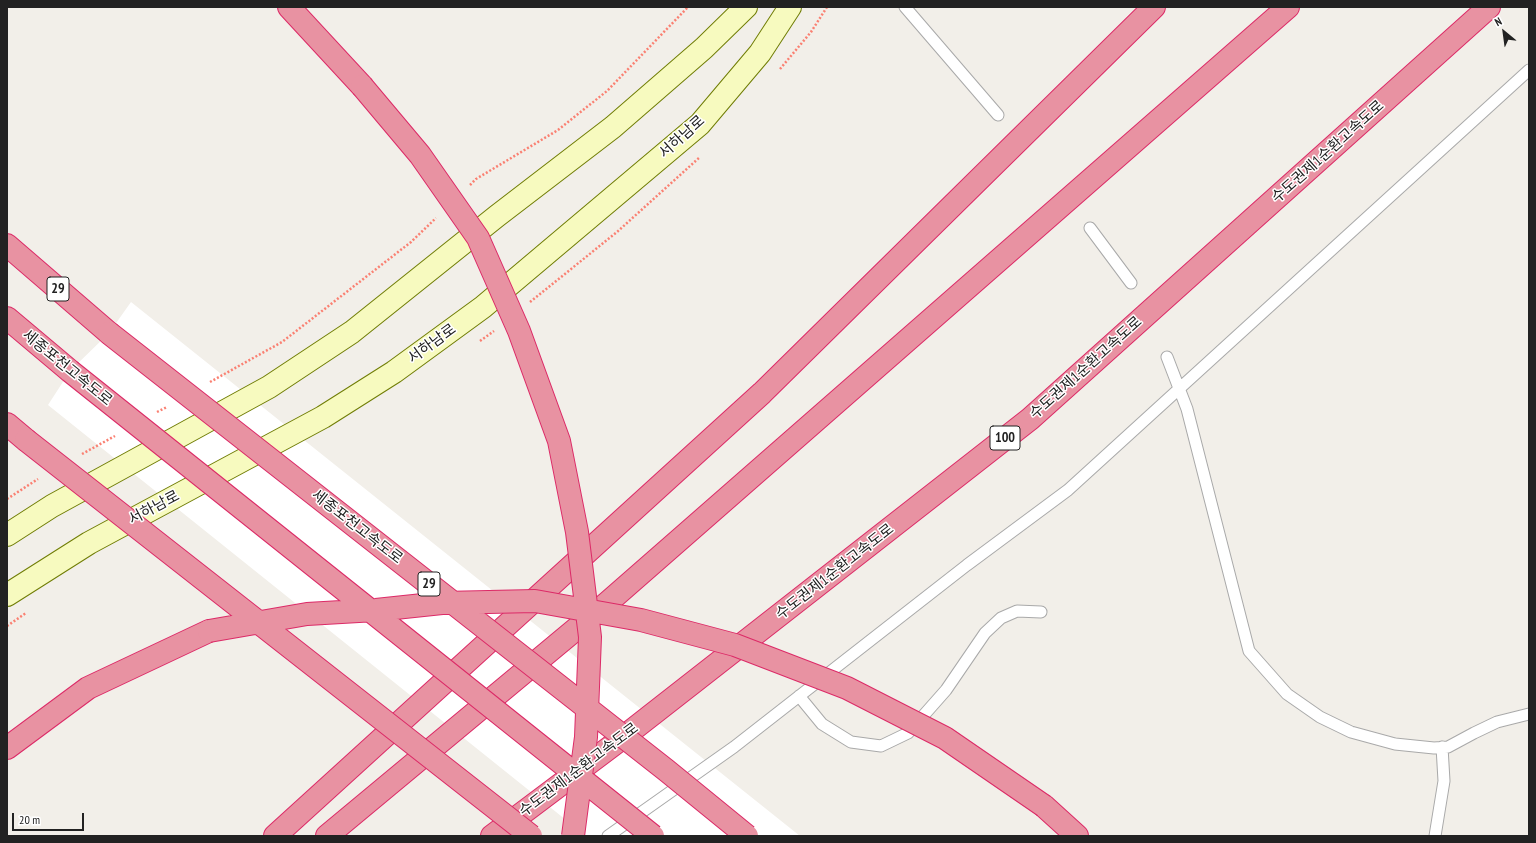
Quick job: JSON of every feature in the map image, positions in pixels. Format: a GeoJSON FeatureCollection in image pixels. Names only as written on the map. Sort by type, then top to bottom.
{"type":"FeatureCollection","features":[{"type":"Feature","properties":{"kind":"highway"},"geometry":{"type":"LineString","coordinates":[[289,7],[362,86],[420,155],[478,238],[519,331],[559,441],[577,532],[590,637],[586,737],[573,836]]}},
{"type":"Feature","properties":{"kind":"highway"},"geometry":{"type":"LineString","coordinates":[[276,836],[762,394],[1154,7]]}},
{"type":"Feature","properties":{"kind":"highway"},"geometry":{"type":"LineString","coordinates":[[327,836],[606,604],[1288,7]]}},
{"type":"Feature","properties":{"kind":"highway","name":"수도권제1순환고속도로"},"geometry":{"type":"LineString","coordinates":[[492,836],[617,742],[1030,418],[1489,7]]}},
{"type":"Feature","properties":{"kind":"highway","name":"세종포천고속도로"},"geometry":{"type":"LineString","coordinates":[[7,245],[109,333],[666,770],[747,836]]}},
{"type":"Feature","properties":{"kind":"highway","name":"세종포천고속도로"},"geometry":{"type":"LineString","coordinates":[[7,318],[70,371],[653,836]]}},
{"type":"Feature","properties":{"kind":"highway"},"geometry":{"type":"LineString","coordinates":[[7,424],[531,836]]}},
{"type":"Feature","properties":{"kind":"highway"},"geometry":{"type":"LineString","coordinates":[[7,748],[88,688],[209,631],[306,614],[376,610],[442,603],[535,602],[641,620],[735,645],[847,688],[945,738],[1044,806],[1077,836]]}},
{"type":"Feature","properties":{"kind":"main road"},"geometry":{"type":"LineString","coordinates":[[7,535],[52,506],[269,387],[352,332],[497,216],[613,127],[704,48],[746,7]]}},
{"type":"Feature","properties":{"kind":"main road","name":"서하남로"},"geometry":{"type":"LineString","coordinates":[[7,595],[89,543],[323,417],[394,372],[483,307],[700,124],[760,53],[790,7]]}},
{"type":"Feature","properties":{"kind":"lane"},"geometry":{"type":"LineString","coordinates":[[905,7],[998,115]]}},
{"type":"Feature","properties":{"kind":"lane"},"geometry":{"type":"LineString","coordinates":[[608,836],[734,747],[967,565],[1068,490],[1529,70]]}},
{"type":"Feature","properties":{"kind":"lane"},"geometry":{"type":"LineString","coordinates":[[1090,228],[1131,283]]}},
{"type":"Feature","properties":{"kind":"lane"},"geometry":{"type":"LineString","coordinates":[[1167,357],[1188,409],[1250,651],[1287,694],[1320,717],[1351,732],[1395,744],[1448,747],[1497,722],[1529,714]]}},
{"type":"Feature","properties":{"kind":"lane"},"geometry":{"type":"LineString","coordinates":[[799,696],[822,724],[852,742],[881,746],[908,733],[946,690],[985,633],[1001,618],[1017,611],[1040,612]]}},
{"type":"Feature","properties":{"kind":"lane"},"geometry":{"type":"LineString","coordinates":[[1435,836],[1444,781],[1442,747]]}},
{"type":"Feature","properties":{"kind":"path"},"geometry":{"type":"LineString","coordinates":[[466,190],[476,180],[558,130],[608,90],[688,7]]}},
{"type":"Feature","properties":{"kind":"path"},"geometry":{"type":"LineString","coordinates":[[207,384],[282,342],[411,242],[438,216]]}},
{"type":"Feature","properties":{"kind":"path"},"geometry":{"type":"LineString","coordinates":[[152,415],[173,403]]}},
{"type":"Feature","properties":{"kind":"path"},"geometry":{"type":"LineString","coordinates":[[77,457],[118,434]]}},
{"type":"Feature","properties":{"kind":"path"},"geometry":{"type":"LineString","coordinates":[[7,499],[43,476]]}},
{"type":"Feature","properties":{"kind":"pier"},"geometry":{"type":"Polygon","coordinates":[[[131,302],[800,836],[586,836],[48,405],[70,371],[109,333],[131,302]]]}}]}
